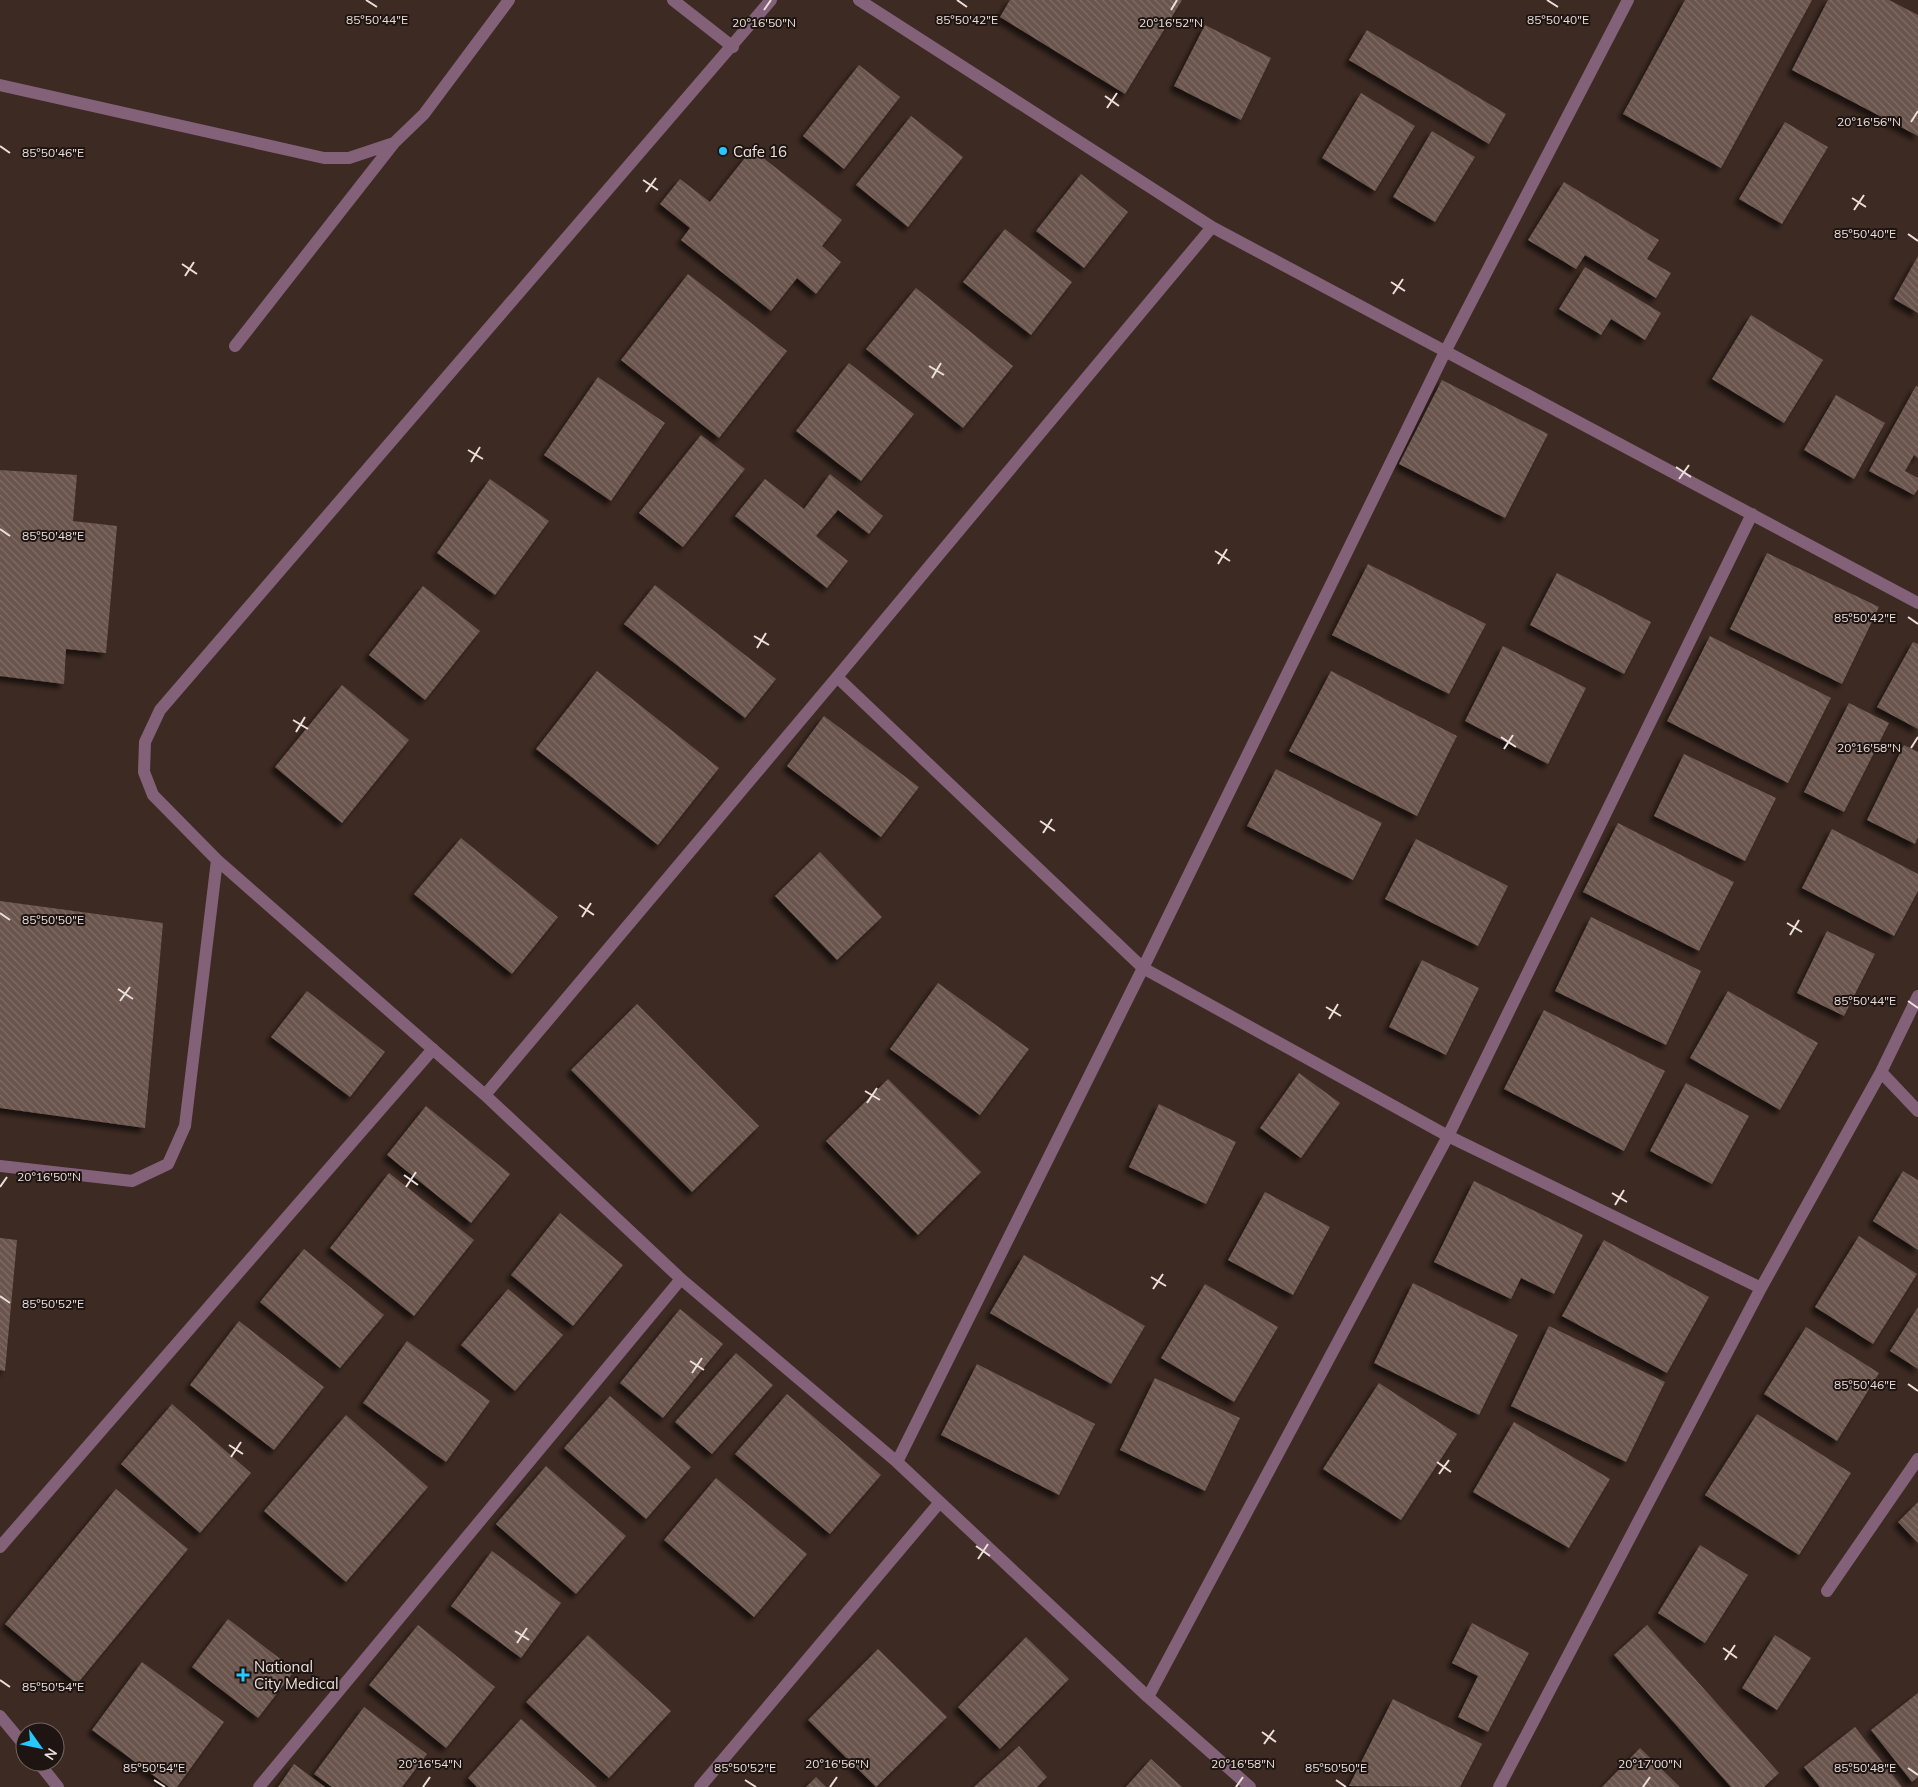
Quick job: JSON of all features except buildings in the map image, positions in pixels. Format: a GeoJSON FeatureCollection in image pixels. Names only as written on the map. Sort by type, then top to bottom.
{"type":"FeatureCollection","features":[{"type":"Feature","properties":{"kind":"street"},"geometry":{"type":"LineString","coordinates":[[235,346],[394,143],[424,114],[509,0]]}},
{"type":"Feature","properties":{"kind":"street"},"geometry":{"type":"LineString","coordinates":[[674,0],[733,46]]}},
{"type":"Feature","properties":{"kind":"street"},"geometry":{"type":"LineString","coordinates":[[771,0],[160,710],[145,742],[144,772],[153,795],[217,860],[485,1095],[680,1279],[897,1462],[1148,1697],[1250,1787]]}},
{"type":"Feature","properties":{"kind":"street"},"geometry":{"type":"LineString","coordinates":[[860,0],[1212,227],[1918,604]]}},
{"type":"Feature","properties":{"kind":"street"},"geometry":{"type":"LineString","coordinates":[[897,1462],[1143,968],[1445,352],[1628,0]]}},
{"type":"Feature","properties":{"kind":"street"},"geometry":{"type":"LineString","coordinates":[[0,85],[324,158],[349,158],[394,143]]}},
{"type":"Feature","properties":{"kind":"street"},"geometry":{"type":"LineString","coordinates":[[485,1095],[1212,227]]}},
{"type":"Feature","properties":{"kind":"street"},"geometry":{"type":"LineString","coordinates":[[1148,1697],[1448,1136],[1752,514]]}},
{"type":"Feature","properties":{"kind":"street"},"geometry":{"type":"LineString","coordinates":[[837,677],[1143,968],[1448,1136],[1761,1288]]}},
{"type":"Feature","properties":{"kind":"street"},"geometry":{"type":"LineString","coordinates":[[0,1166],[132,1181],[168,1164],[184,1126],[217,860]]}},
{"type":"Feature","properties":{"kind":"street"},"geometry":{"type":"LineString","coordinates":[[1499,1787],[1761,1288],[1881,1072],[1918,996]]}},
{"type":"Feature","properties":{"kind":"street"},"geometry":{"type":"LineString","coordinates":[[0,1547],[433,1050]]}},
{"type":"Feature","properties":{"kind":"street"},"geometry":{"type":"LineString","coordinates":[[1881,1072],[1918,1111]]}},
{"type":"Feature","properties":{"kind":"street"},"geometry":{"type":"LineString","coordinates":[[259,1787],[680,1279]]}},
{"type":"Feature","properties":{"kind":"street"},"geometry":{"type":"LineString","coordinates":[[1827,1591],[1918,1459]]}},
{"type":"Feature","properties":{"kind":"street"},"geometry":{"type":"LineString","coordinates":[[700,1787],[940,1502]]}},
{"type":"Feature","properties":{"kind":"street"},"geometry":{"type":"LineString","coordinates":[[0,1716],[15,1734]]}},
{"type":"Feature","properties":{"kind":"street"},"geometry":{"type":"LineString","coordinates":[[46,1772],[58,1787]]}},
{"type":"Feature","properties":{"kind":"place","name":"Cafe 16"},"geometry":{"type":"Point","coordinates":[723,151]}},
{"type":"Feature","properties":{"kind":"place","name":"National City Medical"},"geometry":{"type":"Point","coordinates":[243,1675]}}]}
